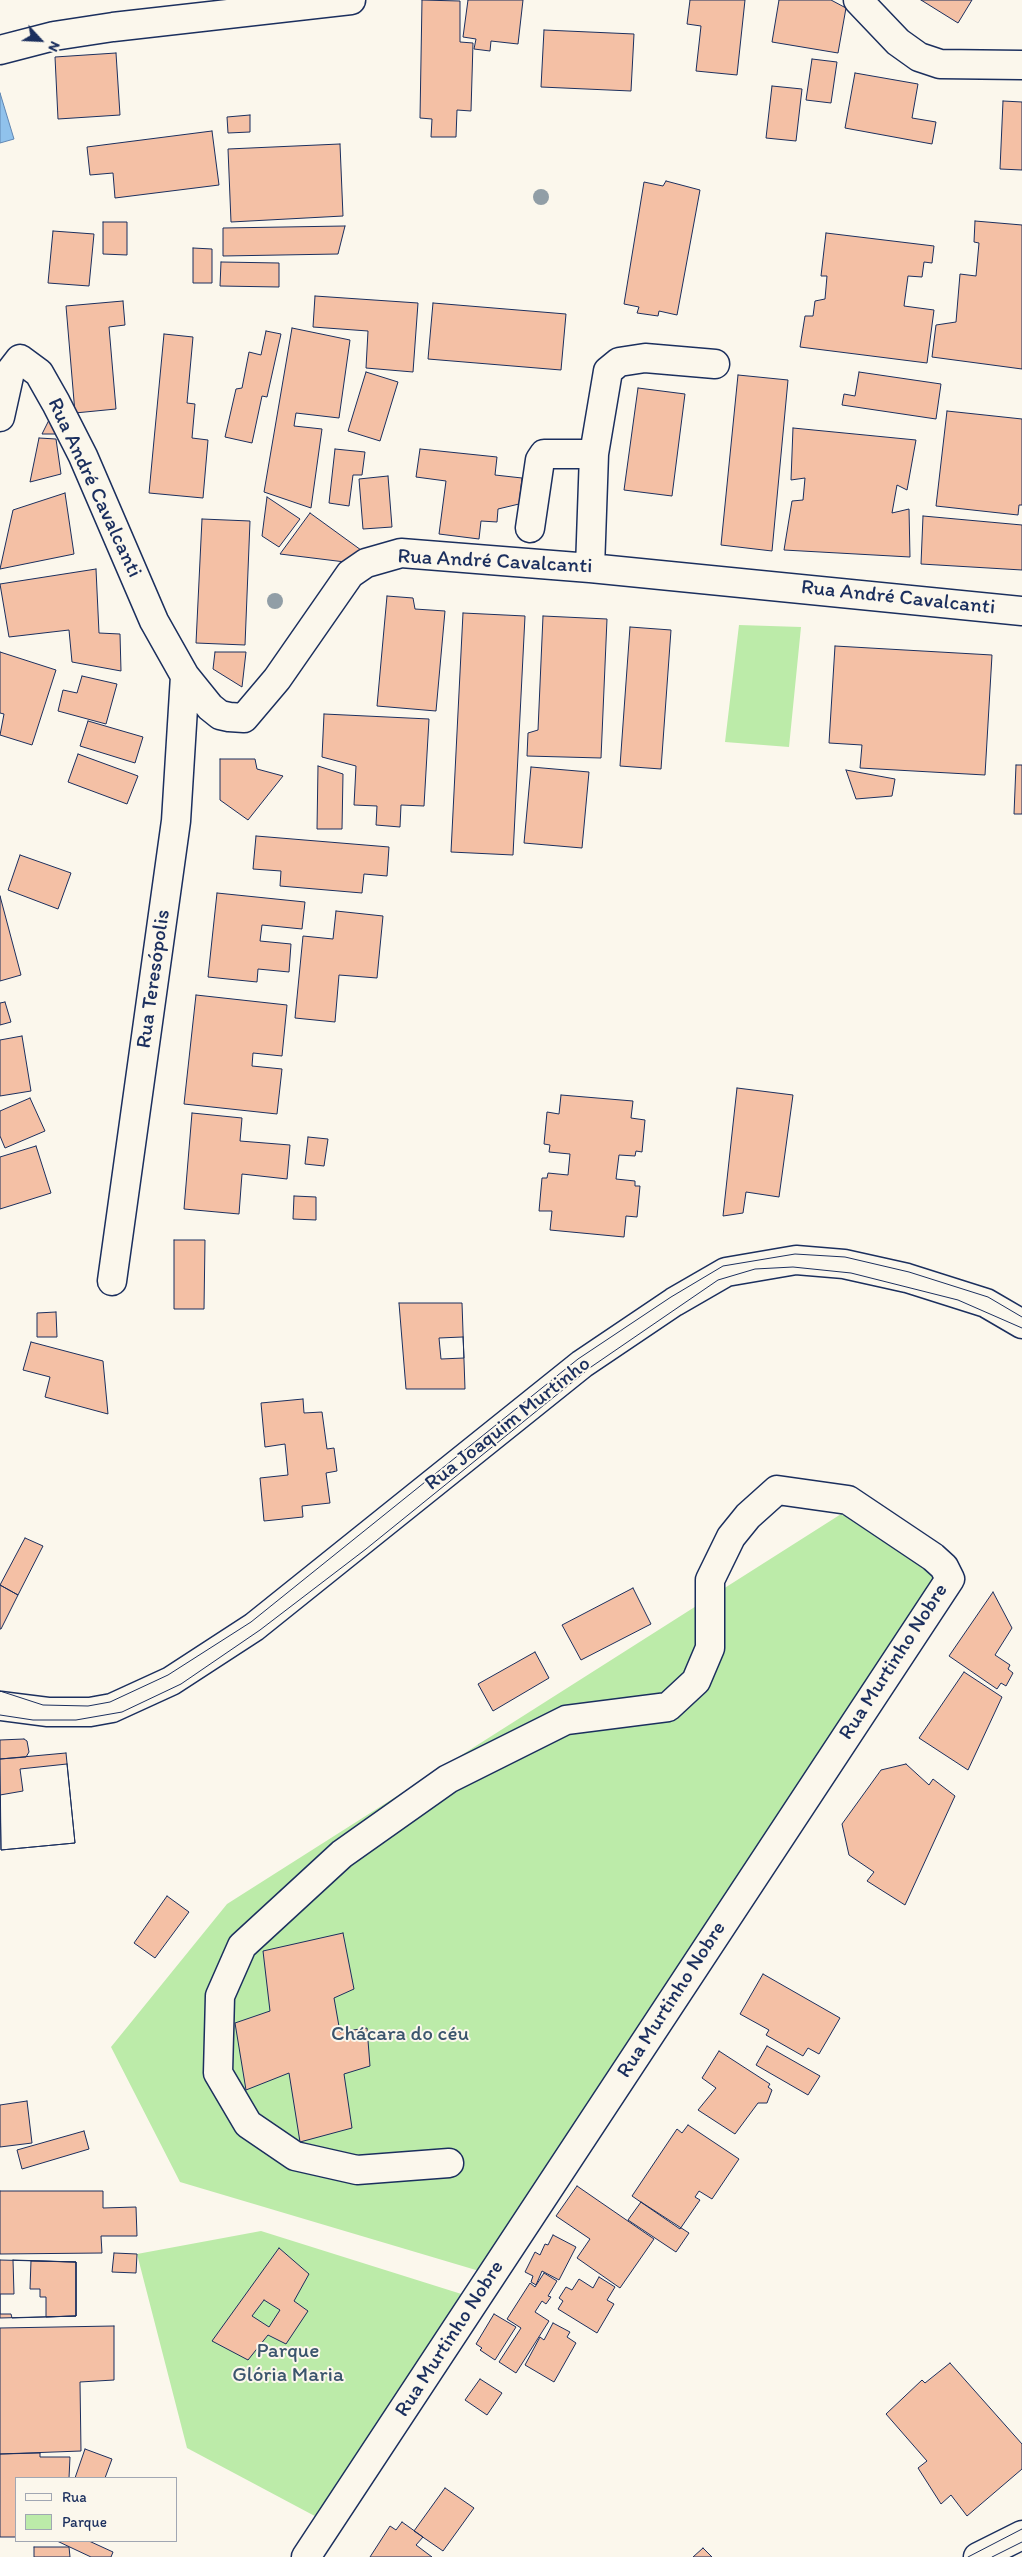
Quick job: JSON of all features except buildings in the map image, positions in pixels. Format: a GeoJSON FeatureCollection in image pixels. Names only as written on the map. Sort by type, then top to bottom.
{"type":"FeatureCollection","features":[{"type":"Feature","properties":{"kind":"street"},"geometry":{"type":"LineString","coordinates":[[0,50],[54,36],[112,27],[351,0]]}},
{"type":"Feature","properties":{"kind":"street"},"geometry":{"type":"LineString","coordinates":[[858,0],[898,42],[919,57],[940,64],[1022,65]]}},
{"type":"Feature","properties":{"kind":"street"},"geometry":{"type":"LineString","coordinates":[[590,568],[594,454],[608,371],[619,362],[645,358],[715,364]]}},
{"type":"Feature","properties":{"kind":"street","name":"Rua André Cavalcanti"},"geometry":{"type":"LineString","coordinates":[[0,417],[10,372],[20,359],[39,373],[56,403],[83,456],[154,620],[186,676],[220,715],[244,718],[277,679],[350,574],[366,563],[401,553],[590,568],[1022,610]]}},
{"type":"Feature","properties":{"kind":"street"},"geometry":{"type":"LineString","coordinates":[[530,528],[540,460],[544,454],[594,454]]}},
{"type":"Feature","properties":{"kind":"street","name":"Rua Teresópolis"},"geometry":{"type":"LineString","coordinates":[[112,1281],[176,821],[186,676]]}},
{"type":"Feature","properties":{"kind":"street","name":"Rua Joaquim Murtinho"},"geometry":{"type":"LineString","coordinates":[[0,1706],[64,1713],[90,1712],[112,1708],[172,1681],[254,1627],[582,1364],[674,1302],[726,1272],[796,1260],[844,1264],[907,1278],[986,1303],[1022,1324]]}},
{"type":"Feature","properties":{"kind":"street","name":"Rua Murtinho Nobre"},"geometry":{"type":"LineString","coordinates":[[306,2557],[950,1579],[944,1567],[933,1557],[848,1500],[777,1490],[748,1516],[727,1546],[710,1580],[710,1648],[696,1681],[668,1707],[566,1720],[448,1779],[342,1854],[242,1946],[220,1996],[218,2073],[248,2124],[295,2156],[357,2170],[449,2163]]}},
{"type":"Feature","properties":{"kind":"street","name":"Rua Joaquim Murtinho"},"geometry":{"type":"LineString","coordinates":[[0,1691],[28,1708]]}},
{"type":"Feature","properties":{"kind":"street"},"geometry":{"type":"LineString","coordinates":[[978,2557],[1022,2535]]}},
{"type":"Feature","properties":{"kind":"green space"},"geometry":{"type":"Polygon","coordinates":[[[739,625],[801,627],[789,747],[725,742],[739,625]]]}},
{"type":"Feature","properties":{"kind":"green space","name":"Chácara do céu"},"geometry":{"type":"Polygon","coordinates":[[[849,1509],[944,1578],[486,2273],[180,2182],[111,2047],[227,1904],[849,1509]]]}},
{"type":"Feature","properties":{"kind":"green space","name":"Parque Glória Maria"},"geometry":{"type":"Polygon","coordinates":[[[261,2231],[471,2297],[326,2522],[187,2448],[137,2254],[261,2231]]]}},
{"type":"Feature","properties":{"kind":"water"},"geometry":{"type":"Polygon","coordinates":[[[0,93],[14,139],[0,143],[0,93]]]}},
{"type":"Feature","properties":{"kind":"tram line"},"geometry":{"type":"LineString","coordinates":[[0,1691],[43,1705],[88,1706],[110,1702],[168,1675],[251,1622],[578,1359],[671,1297],[723,1266],[795,1254],[845,1257],[909,1272],[988,1297],[1022,1317]]}},
{"type":"Feature","properties":{"kind":"tram line"},"geometry":{"type":"LineString","coordinates":[[0,1715],[33,1720],[76,1720],[122,1712],[181,1684],[260,1630],[366,1549],[591,1367],[718,1280],[755,1269],[793,1267],[851,1273],[958,1300],[1022,1328]]}},
{"type":"Feature","properties":{"kind":"tram line"},"geometry":{"type":"LineString","coordinates":[[968,2557],[1022,2529]]}},
{"type":"Feature","properties":{"kind":"tram line"},"geometry":{"type":"LineString","coordinates":[[992,2557],[1022,2542]]}}]}
